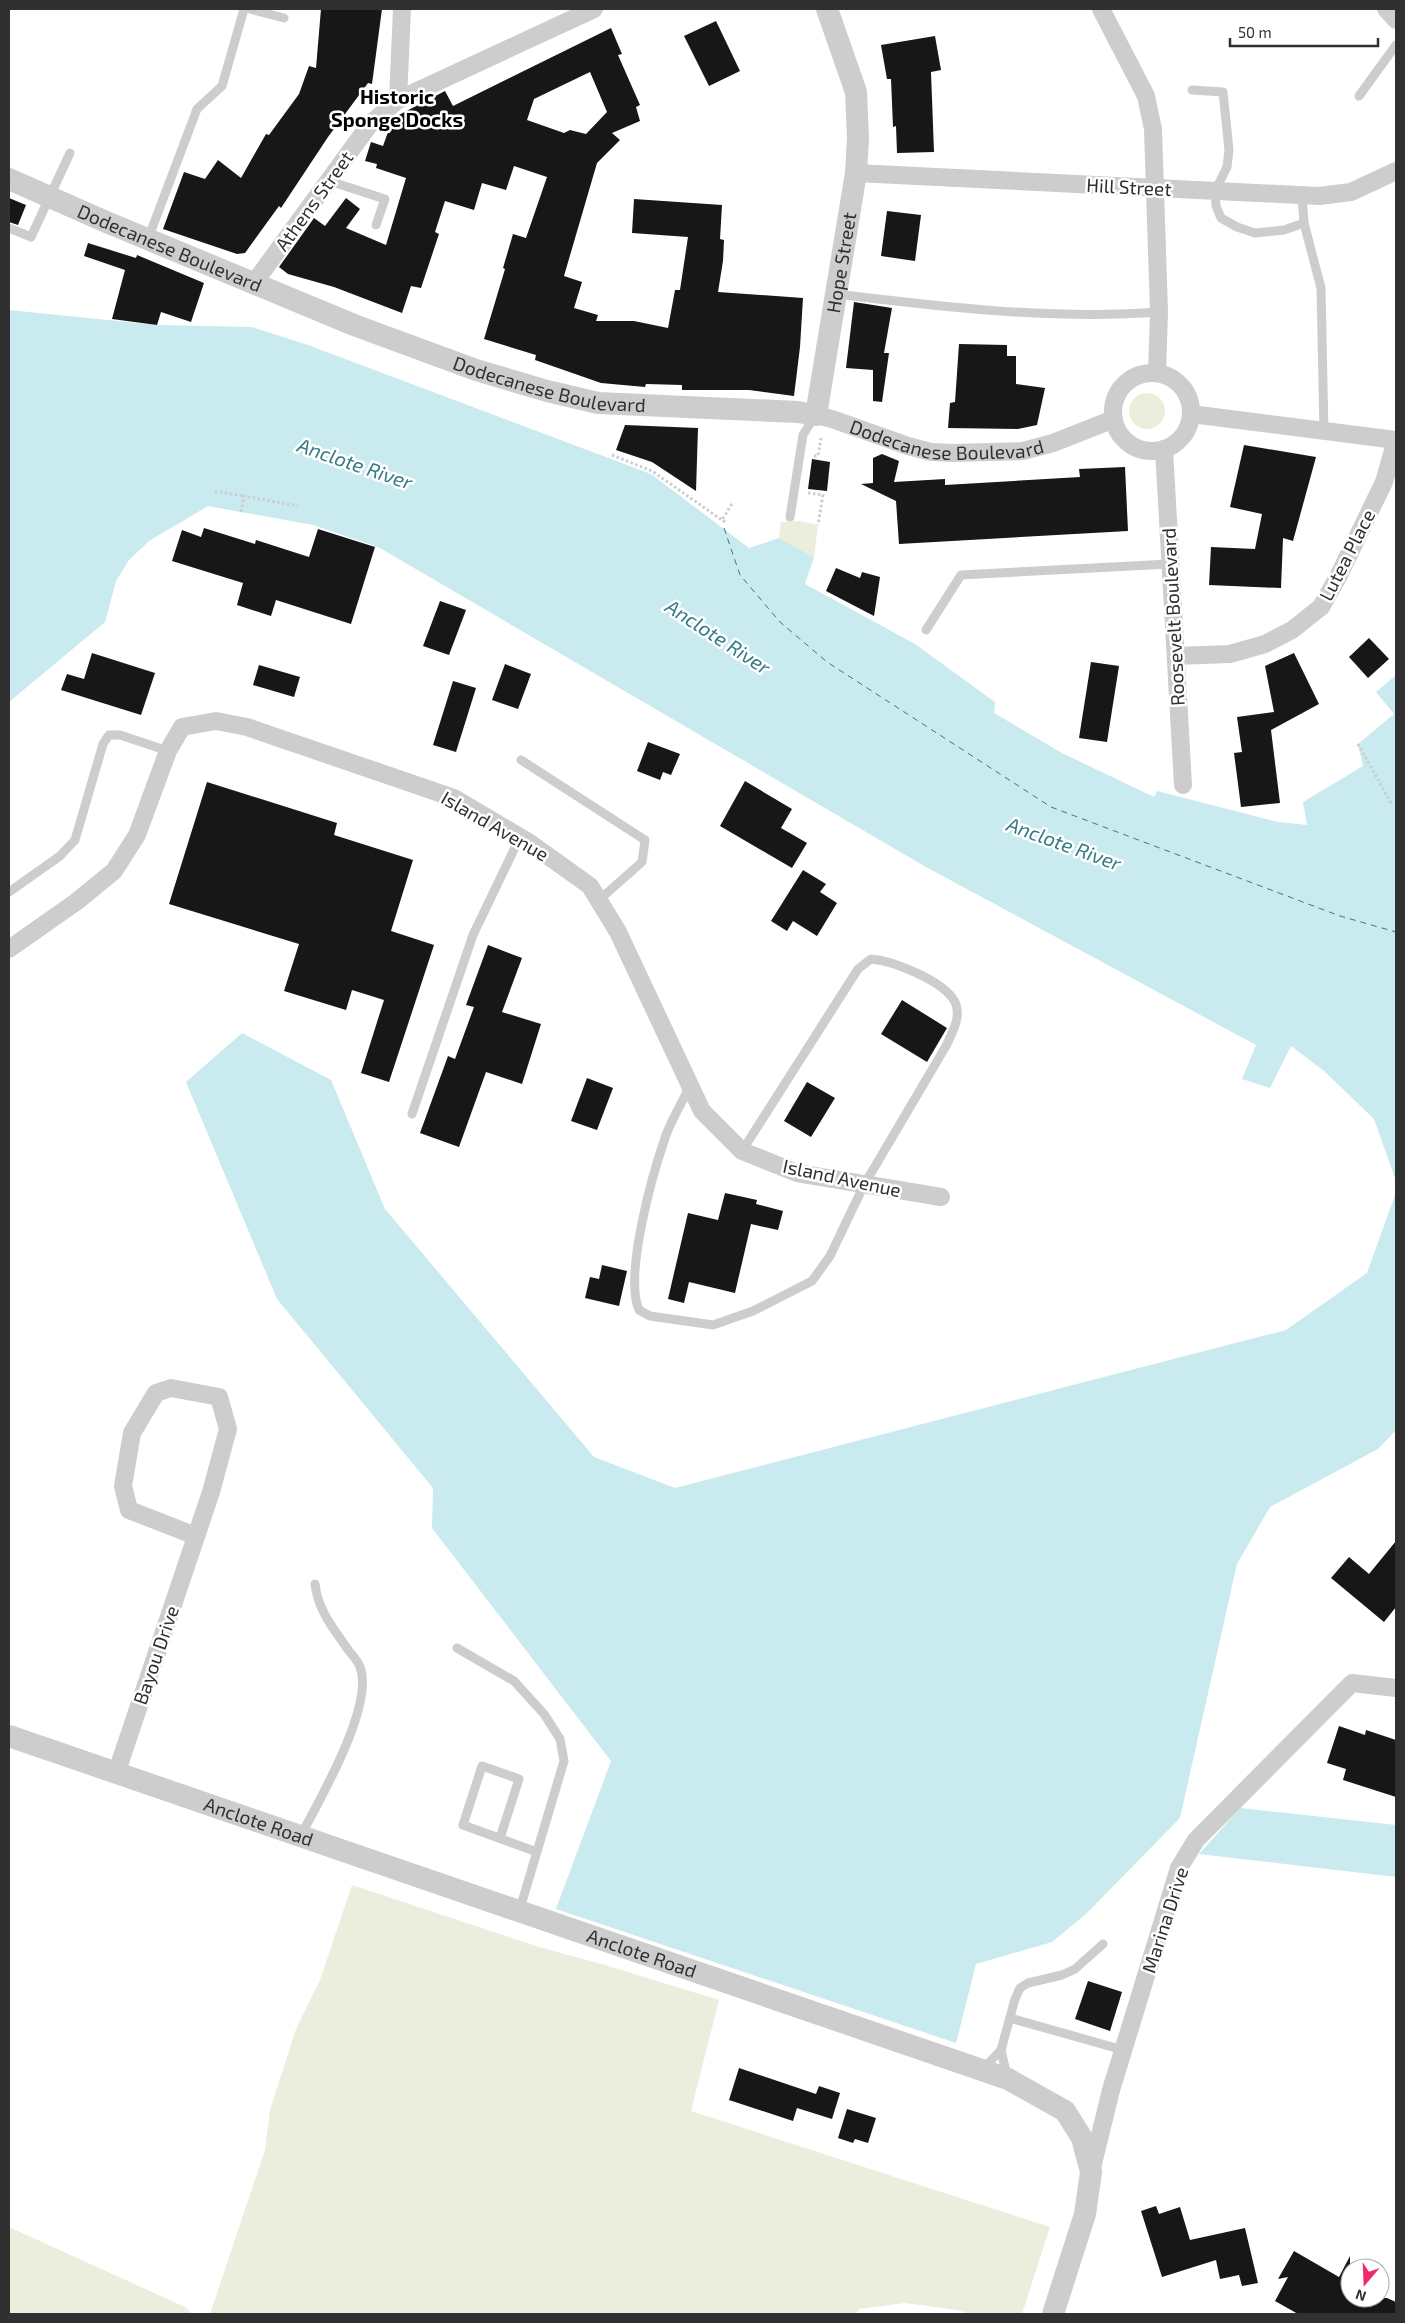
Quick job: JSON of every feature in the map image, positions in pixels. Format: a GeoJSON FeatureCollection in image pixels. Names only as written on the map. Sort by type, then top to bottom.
{"type":"FeatureCollection","features":[{"type":"Feature","properties":{"kind":"street"},"geometry":{"type":"LineString","coordinates":[[398,100],[402,9]]}},
{"type":"Feature","properties":{"kind":"street","name":"Athens Street"},"geometry":{"type":"LineString","coordinates":[[254,284],[370,124],[398,100],[594,9]]}},
{"type":"Feature","properties":{"kind":"street","name":"Hope Street"},"geometry":{"type":"LineString","coordinates":[[816,415],[856,173],[858,138],[856,92],[827,9]]}},
{"type":"Feature","properties":{"kind":"street"},"geometry":{"type":"LineString","coordinates":[[1100,9],[1146,96],[1153,129],[1159,312],[1157,373]]}},
{"type":"Feature","properties":{"kind":"street"},"geometry":{"type":"LineString","coordinates":[[1386,9],[1396,20]]}},
{"type":"Feature","properties":{"kind":"street","name":"Hill Street"},"geometry":{"type":"LineString","coordinates":[[856,173],[1319,196],[1351,192],[1396,171]]}},
{"type":"Feature","properties":{"kind":"street","name":"Dodecanese Boulevard"},"geometry":{"type":"LineString","coordinates":[[9,179],[148,240],[354,325],[476,370],[598,403],[798,412],[832,418],[908,446],[931,452],[953,453],[1023,451],[1053,443],[1114,419]]}},
{"type":"Feature","properties":{"kind":"street"},"geometry":{"type":"LineString","coordinates":[[1157,373],[1168,376],[1186,392],[1190,402],[1191,414],[1189,426],[1183,436],[1174,444],[1164,449],[1145,449],[1127,441],[1119,431],[1114,419],[1114,406],[1117,395],[1124,385],[1133,378],[1157,373]]}},
{"type":"Feature","properties":{"kind":"street"},"geometry":{"type":"LineString","coordinates":[[1191,414],[1396,440]]}},
{"type":"Feature","properties":{"kind":"street","name":"Lutea Place"},"geometry":{"type":"LineString","coordinates":[[1176,656],[1230,654],[1266,644],[1292,630],[1320,607],[1338,578],[1384,482],[1396,440]]}},
{"type":"Feature","properties":{"kind":"street","name":"Roosevelt Boulevard"},"geometry":{"type":"LineString","coordinates":[[1164,449],[1169,564],[1183,785]]}},
{"type":"Feature","properties":{"kind":"street","name":"Island Avenue"},"geometry":{"type":"LineString","coordinates":[[9,949],[76,902],[114,871],[137,835],[168,751],[182,727],[216,721],[247,727],[454,798],[520,837],[590,886],[618,932],[702,1111],[742,1151],[797,1173],[942,1197]]}},
{"type":"Feature","properties":{"kind":"street","name":"Bayou Drive"},"geometry":{"type":"LineString","coordinates":[[116,1774],[196,1536],[228,1429],[219,1397],[171,1388],[156,1393],[132,1433],[122,1486],[129,1510],[196,1536]]}},
{"type":"Feature","properties":{"kind":"street","name":"Marina Drive"},"geometry":{"type":"LineString","coordinates":[[1091,2172],[1110,2090],[1179,1868],[1196,1840],[1237,1796],[1352,1683],[1396,1688]]}},
{"type":"Feature","properties":{"kind":"street","name":"Anclote Road"},"geometry":{"type":"LineString","coordinates":[[9,1736],[1008,2079],[1065,2111],[1082,2138],[1091,2172],[1085,2214],[1053,2314]]}},
{"type":"Feature","properties":{"kind":"lane"},"geometry":{"type":"LineString","coordinates":[[148,240],[197,108],[222,86],[244,9]]}},
{"type":"Feature","properties":{"kind":"lane"},"geometry":{"type":"LineString","coordinates":[[250,9],[284,18]]}},
{"type":"Feature","properties":{"kind":"lane"},"geometry":{"type":"LineString","coordinates":[[1359,96],[1396,45]]}},
{"type":"Feature","properties":{"kind":"lane"},"geometry":{"type":"LineString","coordinates":[[1192,90],[1223,92],[1229,150],[1227,167],[1216,191],[1216,206],[1221,218],[1237,227],[1255,233],[1284,230],[1304,223]]}},
{"type":"Feature","properties":{"kind":"lane"},"geometry":{"type":"LineString","coordinates":[[9,228],[31,237],[70,153]]}},
{"type":"Feature","properties":{"kind":"lane"},"geometry":{"type":"LineString","coordinates":[[329,181],[384,199],[376,225]]}},
{"type":"Feature","properties":{"kind":"lane"},"geometry":{"type":"LineString","coordinates":[[1302,195],[1304,223],[1321,288],[1324,432]]}},
{"type":"Feature","properties":{"kind":"lane"},"geometry":{"type":"LineString","coordinates":[[836,294],[981,310],[1133,314],[1159,312]]}},
{"type":"Feature","properties":{"kind":"lane","name":"Hope Street"},"geometry":{"type":"LineString","coordinates":[[790,517],[803,435],[816,415]]}},
{"type":"Feature","properties":{"kind":"lane"},"geometry":{"type":"LineString","coordinates":[[926,630],[961,575],[1169,564]]}},
{"type":"Feature","properties":{"kind":"lane"},"geometry":{"type":"LineString","coordinates":[[9,892],[60,856],[75,840],[102,744],[109,735],[120,735],[168,751]]}},
{"type":"Feature","properties":{"kind":"lane"},"geometry":{"type":"LineString","coordinates":[[521,760],[644,840],[642,862],[598,900]]}},
{"type":"Feature","properties":{"kind":"lane"},"geometry":{"type":"LineString","coordinates":[[412,1114],[473,935],[520,837]]}},
{"type":"Feature","properties":{"kind":"lane"},"geometry":{"type":"LineString","coordinates":[[690,1085],[666,1136],[639,1232],[634,1299],[639,1310],[650,1316],[713,1325],[753,1311],[812,1281],[830,1256],[864,1184],[946,1046],[955,1027],[957,1012],[955,1002],[939,985],[886,960],[872,959],[858,969],[742,1151]]}},
{"type":"Feature","properties":{"kind":"lane"},"geometry":{"type":"LineString","coordinates":[[300,1837],[353,1728],[363,1685],[360,1666],[324,1615],[317,1600],[315,1584]]}},
{"type":"Feature","properties":{"kind":"lane"},"geometry":{"type":"LineString","coordinates":[[457,1648],[514,1682],[544,1714],[560,1739],[564,1761],[519,1912]]}},
{"type":"Feature","properties":{"kind":"lane"},"geometry":{"type":"LineString","coordinates":[[500,1838],[519,1779],[482,1766],[463,1825],[537,1852]]}},
{"type":"Feature","properties":{"kind":"lane"},"geometry":{"type":"LineString","coordinates":[[982,2070],[1001,2050],[1020,1988],[1028,1983],[1062,1975],[1075,1969],[1103,1944]]}},
{"type":"Feature","properties":{"kind":"lane"},"geometry":{"type":"LineString","coordinates":[[1010,2018],[1123,2050]]}},
{"type":"Feature","properties":{"kind":"lane"},"geometry":{"type":"LineString","coordinates":[[1001,2050],[1008,2079]]}},
{"type":"Feature","properties":{"kind":"path"},"geometry":{"type":"LineString","coordinates":[[810,456],[818,456],[821,438]]}},
{"type":"Feature","properties":{"kind":"path"},"geometry":{"type":"LineString","coordinates":[[612,455],[652,471],[724,521],[733,502]]}},
{"type":"Feature","properties":{"kind":"path"},"geometry":{"type":"LineString","coordinates":[[215,491],[298,506]]}},
{"type":"Feature","properties":{"kind":"path"},"geometry":{"type":"LineString","coordinates":[[805,492],[823,495],[818,525]]}},
{"type":"Feature","properties":{"kind":"path"},"geometry":{"type":"LineString","coordinates":[[241,512],[244,496]]}},
{"type":"Feature","properties":{"kind":"path"},"geometry":{"type":"LineString","coordinates":[[1358,744],[1391,803]]}},
{"type":"Feature","properties":{"kind":"green space"},"geometry":{"type":"Polygon","coordinates":[[[1147,393],[1154,394],[1160,398],[1164,404],[1164,418],[1160,424],[1154,428],[1147,429],[1140,428],[1134,424],[1130,418],[1129,411],[1130,404],[1134,398],[1140,394],[1147,393]]]}},
{"type":"Feature","properties":{"kind":"green space"},"geometry":{"type":"Polygon","coordinates":[[[800,521],[818,525],[814,557],[779,538],[781,522],[800,521]]]}},
{"type":"Feature","properties":{"kind":"green space"},"geometry":{"type":"Polygon","coordinates":[[[352,1885],[539,1947],[719,2000],[691,2111],[1050,2227],[1022,2314],[971,2314],[957,2310],[905,2303],[859,2309],[856,2314],[210,2314],[265,2150],[270,2110],[296,2029],[320,1980],[352,1885]]]}},
{"type":"Feature","properties":{"kind":"green space"},"geometry":{"type":"Polygon","coordinates":[[[9,2227],[185,2307],[192,2314],[9,2314],[9,2227]]]}},
{"type":"Feature","properties":{"kind":"water","name":"Anclote River"},"geometry":{"type":"Polygon","coordinates":[[[9,310],[157,325],[252,327],[308,345],[651,474],[749,548],[779,538],[814,557],[805,584],[915,644],[995,702],[994,713],[1062,753],[1154,797],[1157,791],[1278,822],[1307,825],[1303,802],[1363,766],[1358,744],[1394,714],[1376,692],[1396,675],[1396,1181],[1374,1119],[1324,1071],[1291,1046],[1270,1088],[1242,1079],[1256,1045],[926,867],[378,547],[313,525],[208,506],[149,541],[129,560],[116,581],[105,622],[9,702],[9,310]]]}},
{"type":"Feature","properties":{"kind":"water"},"geometry":{"type":"Polygon","coordinates":[[[242,1033],[331,1080],[385,1209],[594,1457],[675,1488],[1286,1330],[1367,1273],[1396,1192],[1396,1430],[1378,1449],[1270,1507],[1237,1564],[1180,1818],[1087,1913],[1052,1942],[976,1964],[956,2043],[556,1909],[611,1761],[432,1528],[433,1488],[277,1299],[186,1082],[242,1033]]]}},
{"type":"Feature","properties":{"kind":"water"},"geometry":{"type":"Polygon","coordinates":[[[1240,1808],[1396,1825],[1396,1877],[1199,1854],[1240,1808]]]}},
{"type":"Feature","properties":{"kind":"building"},"geometry":{"type":"Polygon","coordinates":[[[321,9],[382,9],[372,84],[368,83],[328,137],[281,208],[279,206],[245,253],[237,254],[163,229],[184,172],[205,179],[218,160],[241,178],[266,134],[269,135],[299,94],[309,66],[316,68],[321,9]]]}},
{"type":"Feature","properties":{"kind":"building"},"geometry":{"type":"Polygon","coordinates":[[[716,21],[740,71],[709,86],[684,36],[716,21]]]}},
{"type":"Feature","properties":{"kind":"building"},"geometry":{"type":"Polygon","coordinates":[[[611,28],[622,54],[618,55],[640,105],[636,107],[640,121],[612,133],[620,140],[597,163],[564,276],[582,282],[574,308],[598,315],[596,321],[634,321],[668,328],[675,290],[680,290],[688,237],[632,233],[634,199],[722,205],[720,239],[724,240],[718,292],[803,298],[794,396],[749,390],[682,390],[682,385],[646,384],[645,387],[601,383],[535,360],[536,355],[484,339],[505,269],[503,268],[513,234],[526,238],[547,177],[514,166],[506,190],[482,183],[474,210],[445,201],[435,232],[439,234],[421,288],[411,286],[402,313],[334,287],[288,274],[279,267],[314,218],[325,226],[346,198],[360,209],[346,228],[386,245],[406,178],[376,168],[377,164],[365,161],[371,142],[383,146],[393,118],[445,91],[453,106],[611,28]],[[590,72],[534,99],[527,120],[564,133],[570,130],[586,134],[607,112],[590,72]]]}},
{"type":"Feature","properties":{"kind":"building"},"geometry":{"type":"Polygon","coordinates":[[[935,36],[941,70],[931,72],[934,152],[897,153],[896,126],[893,127],[891,79],[887,79],[881,45],[935,36]]]}},
{"type":"Feature","properties":{"kind":"building"},"geometry":{"type":"Polygon","coordinates":[[[9,198],[26,205],[18,225],[9,222],[9,198]]]}},
{"type":"Feature","properties":{"kind":"building"},"geometry":{"type":"Polygon","coordinates":[[[887,211],[921,215],[915,261],[881,256],[887,211]]]}},
{"type":"Feature","properties":{"kind":"building"},"geometry":{"type":"Polygon","coordinates":[[[88,243],[136,258],[137,255],[204,283],[191,322],[161,312],[157,325],[112,319],[125,270],[84,256],[88,243]]]}},
{"type":"Feature","properties":{"kind":"building"},"geometry":{"type":"Polygon","coordinates":[[[854,302],[892,308],[884,353],[889,353],[882,402],[873,401],[873,370],[846,368],[854,302]]]}},
{"type":"Feature","properties":{"kind":"building"},"geometry":{"type":"Polygon","coordinates":[[[959,344],[1007,345],[1007,356],[1016,356],[1016,384],[1045,388],[1037,425],[1018,429],[948,428],[950,403],[955,402],[959,344]]]}},
{"type":"Feature","properties":{"kind":"building"},"geometry":{"type":"Polygon","coordinates":[[[625,425],[698,428],[696,491],[652,462],[616,450],[625,425]]]}},
{"type":"Feature","properties":{"kind":"building"},"geometry":{"type":"Polygon","coordinates":[[[1244,445],[1316,457],[1293,541],[1283,538],[1281,588],[1209,585],[1211,547],[1255,549],[1262,514],[1230,507],[1244,445]]]}},
{"type":"Feature","properties":{"kind":"building"},"geometry":{"type":"Polygon","coordinates":[[[882,454],[899,461],[894,482],[945,479],[945,485],[1080,477],[1079,469],[1125,467],[1128,531],[899,544],[896,501],[861,484],[873,483],[873,458],[882,454]]]}},
{"type":"Feature","properties":{"kind":"building"},"geometry":{"type":"Polygon","coordinates":[[[812,459],[830,462],[827,491],[808,489],[812,459]]]}},
{"type":"Feature","properties":{"kind":"building"},"geometry":{"type":"Polygon","coordinates":[[[204,528],[255,544],[256,540],[309,557],[318,529],[375,547],[351,624],[276,600],[271,616],[237,605],[243,583],[172,561],[182,530],[201,537],[204,528]]]}},
{"type":"Feature","properties":{"kind":"building"},"geometry":{"type":"Polygon","coordinates":[[[836,568],[860,578],[862,572],[880,577],[874,616],[826,591],[836,568]]]}},
{"type":"Feature","properties":{"kind":"building"},"geometry":{"type":"Polygon","coordinates":[[[440,601],[466,610],[449,655],[423,646],[440,601]]]}},
{"type":"Feature","properties":{"kind":"building"},"geometry":{"type":"Polygon","coordinates":[[[1369,638],[1389,659],[1368,678],[1349,657],[1369,638]]]}},
{"type":"Feature","properties":{"kind":"building"},"geometry":{"type":"Polygon","coordinates":[[[92,653],[155,673],[141,715],[61,690],[67,674],[84,679],[92,653]]]}},
{"type":"Feature","properties":{"kind":"building"},"geometry":{"type":"Polygon","coordinates":[[[1294,653],[1319,704],[1271,730],[1280,803],[1241,807],[1234,753],[1242,752],[1237,717],[1274,712],[1265,666],[1294,653]]]}},
{"type":"Feature","properties":{"kind":"building"},"geometry":{"type":"Polygon","coordinates":[[[1091,662],[1119,666],[1107,742],[1079,738],[1091,662]]]}},
{"type":"Feature","properties":{"kind":"building"},"geometry":{"type":"Polygon","coordinates":[[[505,664],[531,674],[518,709],[492,700],[505,664]]]}},
{"type":"Feature","properties":{"kind":"building"},"geometry":{"type":"Polygon","coordinates":[[[259,665],[300,677],[294,697],[253,685],[259,665]]]}},
{"type":"Feature","properties":{"kind":"building"},"geometry":{"type":"Polygon","coordinates":[[[453,681],[476,688],[456,752],[433,745],[453,681]]]}},
{"type":"Feature","properties":{"kind":"building"},"geometry":{"type":"Polygon","coordinates":[[[648,742],[680,754],[671,775],[663,772],[660,780],[637,771],[648,742]]]}},
{"type":"Feature","properties":{"kind":"building"},"geometry":{"type":"Polygon","coordinates":[[[745,781],[792,809],[781,828],[807,843],[792,868],[720,826],[745,781]]]}},
{"type":"Feature","properties":{"kind":"building"},"geometry":{"type":"Polygon","coordinates":[[[207,782],[337,823],[334,835],[413,860],[391,931],[434,945],[389,1082],[361,1073],[384,1000],[352,990],[346,1010],[284,991],[299,944],[169,904],[207,782]]]}},
{"type":"Feature","properties":{"kind":"building"},"geometry":{"type":"Polygon","coordinates":[[[803,870],[826,884],[820,892],[837,903],[817,936],[793,921],[787,931],[771,921],[803,870]]]}},
{"type":"Feature","properties":{"kind":"building"},"geometry":{"type":"Polygon","coordinates":[[[488,945],[522,958],[502,1012],[541,1024],[522,1084],[486,1072],[459,1147],[420,1133],[448,1056],[455,1059],[474,1007],[466,1005],[488,945]]]}},
{"type":"Feature","properties":{"kind":"building"},"geometry":{"type":"Polygon","coordinates":[[[902,1000],[947,1028],[927,1062],[881,1034],[902,1000]]]}},
{"type":"Feature","properties":{"kind":"building"},"geometry":{"type":"Polygon","coordinates":[[[587,1078],[613,1088],[597,1130],[571,1121],[587,1078]]]}},
{"type":"Feature","properties":{"kind":"building"},"geometry":{"type":"Polygon","coordinates":[[[807,1082],[835,1098],[811,1137],[784,1121],[807,1082]]]}},
{"type":"Feature","properties":{"kind":"building"},"geometry":{"type":"Polygon","coordinates":[[[725,1193],[757,1200],[756,1204],[783,1211],[778,1230],[751,1224],[735,1293],[689,1282],[684,1303],[668,1299],[688,1213],[718,1220],[725,1193]]]}},
{"type":"Feature","properties":{"kind":"building"},"geometry":{"type":"Polygon","coordinates":[[[602,1265],[627,1271],[619,1306],[585,1298],[590,1277],[599,1279],[602,1265]]]}},
{"type":"Feature","properties":{"kind":"building"},"geometry":{"type":"Polygon","coordinates":[[[1396,1541],[1396,1607],[1384,1622],[1331,1578],[1349,1557],[1369,1574],[1396,1541]]]}},
{"type":"Feature","properties":{"kind":"building"},"geometry":{"type":"Polygon","coordinates":[[[1339,1726],[1365,1735],[1366,1730],[1396,1740],[1396,1797],[1343,1780],[1346,1769],[1327,1763],[1339,1726]]]}},
{"type":"Feature","properties":{"kind":"building"},"geometry":{"type":"Polygon","coordinates":[[[1088,1981],[1122,1992],[1110,2031],[1075,2019],[1088,1981]]]}},
{"type":"Feature","properties":{"kind":"building"},"geometry":{"type":"Polygon","coordinates":[[[739,2068],[816,2094],[819,2086],[840,2093],[832,2119],[797,2108],[793,2121],[729,2100],[739,2068]]]}},
{"type":"Feature","properties":{"kind":"building"},"geometry":{"type":"Polygon","coordinates":[[[847,2109],[876,2118],[868,2143],[855,2139],[853,2143],[838,2138],[847,2109]]]}},
{"type":"Feature","properties":{"kind":"building"},"geometry":{"type":"Polygon","coordinates":[[[1156,2206],[1159,2214],[1180,2207],[1190,2240],[1245,2228],[1258,2283],[1242,2286],[1239,2275],[1220,2279],[1216,2260],[1162,2277],[1141,2211],[1156,2206]]]}},
{"type":"Feature","properties":{"kind":"building"},"geometry":{"type":"Polygon","coordinates":[[[1294,2251],[1339,2277],[1340,2275],[1340,2308],[1390,2308],[1390,2299],[1396,2302],[1396,2314],[1298,2314],[1275,2301],[1288,2277],[1278,2279],[1294,2251]]]}},
{"type":"Feature","properties":{"kind":"ferry route"},"geometry":{"type":"LineString","coordinates":[[724,528],[740,575],[780,622],[827,662],[1051,807],[1340,916],[1396,932]]}},
{"type":"Feature","properties":{"kind":"district","name":"Historic Sponge Docks"},"geometry":{"type":"Point","coordinates":[397,108]}}]}
